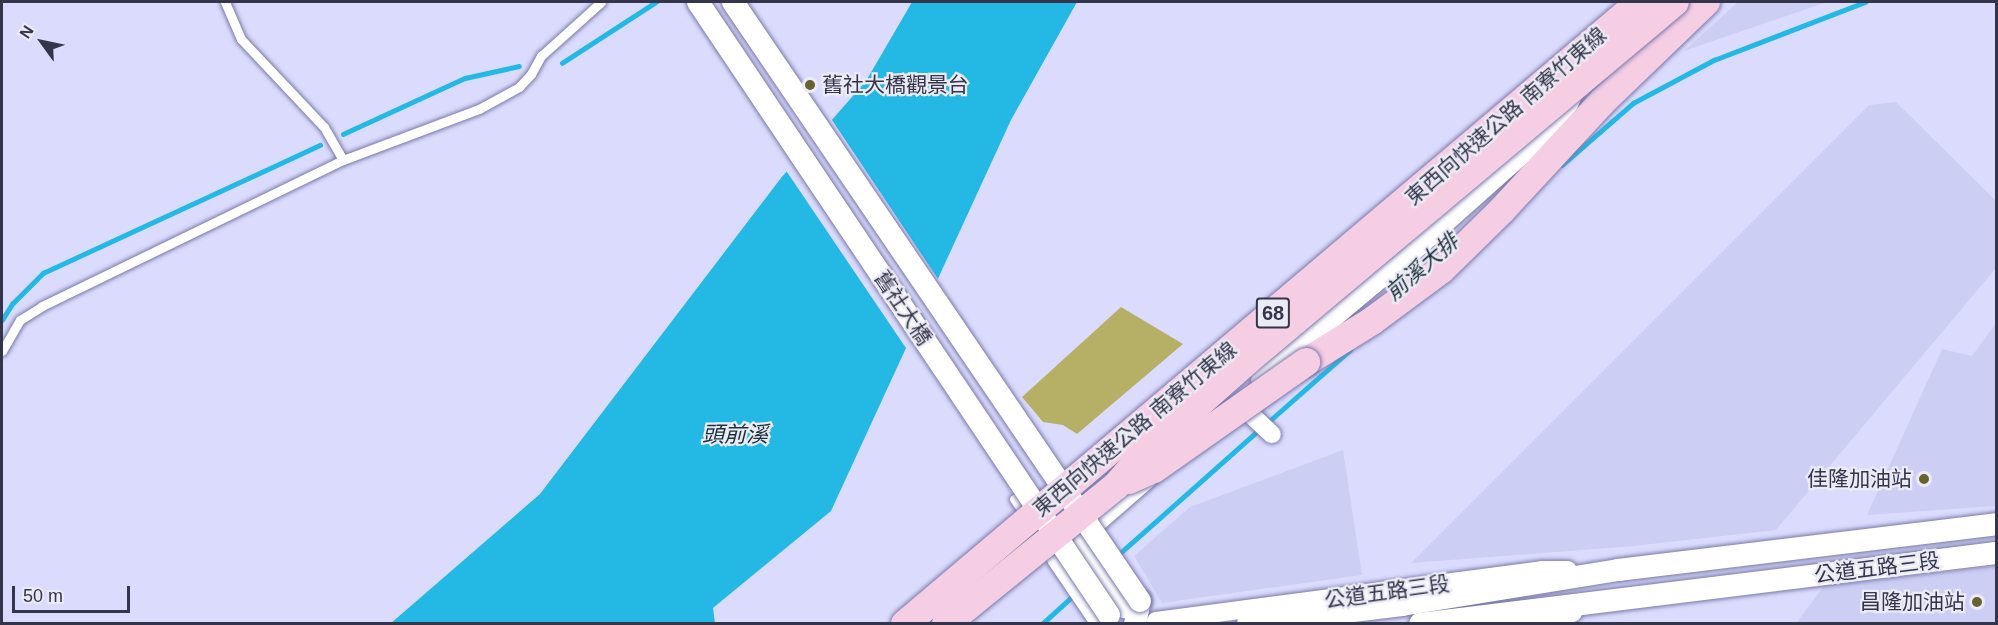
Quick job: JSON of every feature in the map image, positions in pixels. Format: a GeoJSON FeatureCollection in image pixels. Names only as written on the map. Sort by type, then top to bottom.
{"type":"FeatureCollection","features":[{"type":"Feature","properties":{"kind":"highway","name":"東西向快速公路 南寮竹東線"},"geometry":{"type":"LineString","coordinates":[[905,624],[1640,2]]}},
{"type":"Feature","properties":{"kind":"highway","name":"東西向快速公路 南寮竹東線"},"geometry":{"type":"LineString","coordinates":[[946,624],[1116,486],[1152,445],[1248,360],[1691,6]]}},
{"type":"Feature","properties":{"kind":"highway"},"geometry":{"type":"LineString","coordinates":[[1116,486],[1154,469],[1306,362],[1372,321],[1441,270],[1502,210],[1691,6]]}},
{"type":"Feature","properties":{"kind":"street","name":"舊社大橋"},"geometry":{"type":"LineString","coordinates":[[698,2],[1125,617]]}},
{"type":"Feature","properties":{"kind":"street","name":"舊社大橋"},"geometry":{"type":"LineString","coordinates":[[733,2],[1125,617]]}},
{"type":"Feature","properties":{"kind":"street"},"geometry":{"type":"LineString","coordinates":[[1125,617],[1085,600],[1056,559],[1274,368],[1420,246],[1562,120],[1582,74],[1666,2]]}},
{"type":"Feature","properties":{"kind":"street"},"geometry":{"type":"LineString","coordinates":[[1199,433],[1247,411],[1274,368]]}},
{"type":"Feature","properties":{"kind":"street"},"geometry":{"type":"LineString","coordinates":[[1247,411],[1272,434]]}},
{"type":"Feature","properties":{"kind":"street","name":"公道五路三段"},"geometry":{"type":"LineString","coordinates":[[1248,624],[1402,605],[1618,570],[1996,524]]}},
{"type":"Feature","properties":{"kind":"street"},"geometry":{"type":"LineString","coordinates":[[1911,535],[1914,564]]}},
{"type":"Feature","properties":{"kind":"street"},"geometry":{"type":"LineString","coordinates":[[1078,539],[1109,585],[1125,617]]}},
{"type":"Feature","properties":{"kind":"street","name":"公道五路三段"},"geometry":{"type":"LineString","coordinates":[[1420,624],[1996,553]]}},
{"type":"Feature","properties":{"kind":"street","name":"公道五路三段"},"geometry":{"type":"LineString","coordinates":[[1125,617],[1542,570],[1618,570]]}},
{"type":"Feature","properties":{"kind":"street","name":"公道五路三段"},"geometry":{"type":"LineString","coordinates":[[1525,624],[1544,621],[1615,600]]}},
{"type":"Feature","properties":{"kind":"lane"},"geometry":{"type":"LineString","coordinates":[[225,2],[241,39],[324,127],[344,160]]}},
{"type":"Feature","properties":{"kind":"lane"},"geometry":{"type":"LineString","coordinates":[[2,351],[20,320],[42,306],[344,160],[479,109],[519,87],[531,74],[541,56],[601,2]]}},
{"type":"Feature","properties":{"kind":"lane"},"geometry":{"type":"LineString","coordinates":[[1014,499],[1056,559]]}},
{"type":"Feature","properties":{"kind":"shaded area"},"geometry":{"type":"Polygon","coordinates":[[[1738,2],[1827,2],[1684,51],[1738,2]]]}},
{"type":"Feature","properties":{"kind":"shaded area"},"geometry":{"type":"Polygon","coordinates":[[[1896,102],[1996,201],[1996,268],[1776,530],[1634,546],[1411,563],[1869,105],[1896,102]]]}},
{"type":"Feature","properties":{"kind":"shaded area"},"geometry":{"type":"Polygon","coordinates":[[[1121,307],[1183,344],[1077,434],[1063,425],[1043,422],[1022,397],[1121,307]]]}},
{"type":"Feature","properties":{"kind":"shaded area"},"geometry":{"type":"Polygon","coordinates":[[[1996,323],[1996,506],[1867,515],[1942,349],[1972,356],[1996,323]]]}},
{"type":"Feature","properties":{"kind":"shaded area"},"geometry":{"type":"Polygon","coordinates":[[[1343,450],[1362,575],[1162,603],[1134,556],[1190,507],[1343,450]]]}},
{"type":"Feature","properties":{"kind":"shaded area"},"geometry":{"type":"Polygon","coordinates":[[[1996,566],[1996,623],[1796,623],[1824,586],[1996,566]]]}},
{"type":"Feature","properties":{"kind":"water","name":"頭前溪"},"geometry":{"type":"Polygon","coordinates":[[[912,2],[1077,2],[1011,120],[831,511],[713,608],[715,623],[390,624],[540,494],[781,178],[866,81],[912,2]]]}},
{"type":"Feature","properties":{"kind":"pier"},"geometry":{"type":"Polygon","coordinates":[[[830,117],[940,282],[908,351],[785,169],[830,117]]]}},
{"type":"Feature","properties":{"kind":"waterway"},"geometry":{"type":"LineString","coordinates":[[562,63],[656,2]]}},
{"type":"Feature","properties":{"kind":"waterway","name":"前溪大排"},"geometry":{"type":"LineString","coordinates":[[1562,165],[1633,103],[1714,60],[1865,2]]}},
{"type":"Feature","properties":{"kind":"waterway"},"geometry":{"type":"LineString","coordinates":[[343,134],[465,78],[519,66]]}},
{"type":"Feature","properties":{"kind":"waterway"},"geometry":{"type":"LineString","coordinates":[[2,320],[12,304],[43,273],[320,145]]}},
{"type":"Feature","properties":{"kind":"waterway","name":"前溪大排"},"geometry":{"type":"LineString","coordinates":[[1266,424],[1350,350]]}},
{"type":"Feature","properties":{"kind":"waterway","name":"前溪大排"},"geometry":{"type":"LineString","coordinates":[[1118,555],[1260,429]]}},
{"type":"Feature","properties":{"kind":"waterway","name":"前溪大排"},"geometry":{"type":"LineString","coordinates":[[1042,624],[1074,595]]}},
{"type":"Feature","properties":{"kind":"place","name":"舊社大橋觀景台"},"geometry":{"type":"Point","coordinates":[810,85]}},
{"type":"Feature","properties":{"kind":"place","name":"佳隆加油站"},"geometry":{"type":"Point","coordinates":[1924,479]}},
{"type":"Feature","properties":{"kind":"place","name":"昌隆加油站"},"geometry":{"type":"Point","coordinates":[1977,602]}}]}
